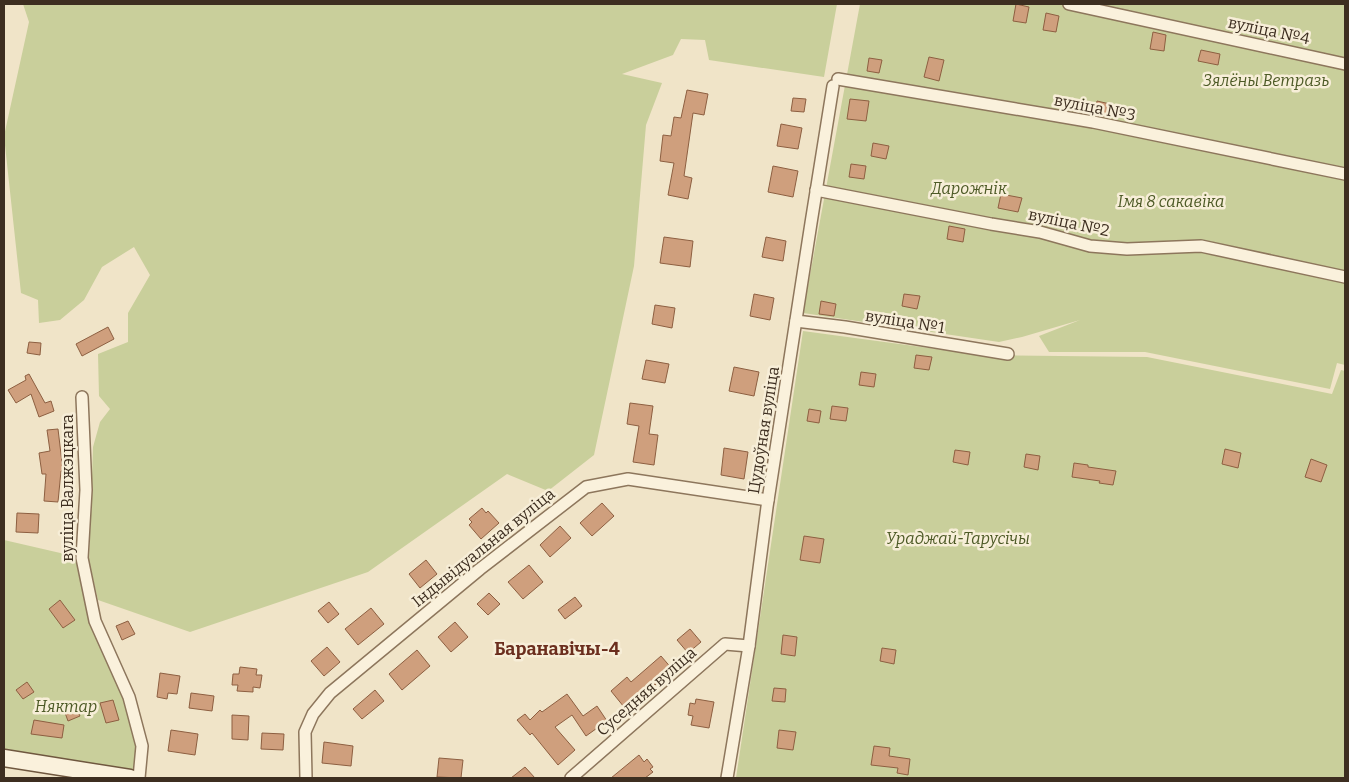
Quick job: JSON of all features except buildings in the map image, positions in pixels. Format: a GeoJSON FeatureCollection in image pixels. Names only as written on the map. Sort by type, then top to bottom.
{"type":"FeatureCollection","features":[{"type":"Feature","properties":{"kind":"street","name":"вуліца №4"},"geometry":{"type":"LineString","coordinates":[[1069,4],[1345,64]]}},
{"type":"Feature","properties":{"kind":"street","name":"вуліца №3"},"geometry":{"type":"LineString","coordinates":[[836,82],[1093,122],[1345,174]]}},
{"type":"Feature","properties":{"kind":"street","name":"Цудоўная вуліца"},"geometry":{"type":"LineString","coordinates":[[727,778],[749,646],[768,500],[816,190],[836,82]]}},
{"type":"Feature","properties":{"kind":"street","name":"вуліца №2"},"geometry":{"type":"LineString","coordinates":[[816,190],[1040,232],[1090,246],[1128,249],[1200,246],[1345,278]]}},
{"type":"Feature","properties":{"kind":"street","name":"вуліца №1"},"geometry":{"type":"LineString","coordinates":[[796,320],[1008,354]]}},
{"type":"Feature","properties":{"kind":"street","name":"вуліца Валжэцкага"},"geometry":{"type":"LineString","coordinates":[[82,397],[86,490],[82,558],[95,621],[129,697],[138,730],[142,746],[139,778]]}},
{"type":"Feature","properties":{"kind":"street","name":"Індывідуальная вуліца"},"geometry":{"type":"LineString","coordinates":[[306,778],[305,732],[313,714],[330,693],[480,569],[586,487],[628,479],[768,500]]}},
{"type":"Feature","properties":{"kind":"street","name":"Суседняя вуліца"},"geometry":{"type":"LineString","coordinates":[[571,778],[726,644],[749,646]]}},
{"type":"Feature","properties":{"kind":"street"},"geometry":{"type":"LineString","coordinates":[[4,758],[130,778]]}},
{"type":"Feature","properties":{"kind":"green space"},"geometry":{"type":"Polygon","coordinates":[[[23,4],[837,4],[824,77],[709,60],[705,40],[681,39],[673,55],[622,74],[662,83],[646,125],[634,266],[594,455],[548,491],[507,474],[368,572],[190,632],[98,600],[89,561],[93,447],[100,422],[110,409],[99,396],[98,354],[128,342],[128,313],[150,275],[134,247],[102,267],[84,300],[60,320],[39,323],[38,300],[21,293],[4,136],[29,22],[23,4]]]}},
{"type":"Feature","properties":{"kind":"green space"},"geometry":{"type":"Polygon","coordinates":[[[860,4],[1345,4],[1345,365],[1337,363],[1330,389],[1145,352],[1049,352],[1039,336],[1080,320],[999,342],[803,313],[860,4]]]}},
{"type":"Feature","properties":{"kind":"green space","name":"Ураджай-Тарусічы"},"geometry":{"type":"Polygon","coordinates":[[[803,331],[981,355],[1147,357],[1332,394],[1341,370],[1345,371],[1345,778],[736,778],[803,331]]]}},
{"type":"Feature","properties":{"kind":"green space","name":"Няктар"},"geometry":{"type":"Polygon","coordinates":[[[4,540],[82,558],[87,584],[142,746],[139,778],[4,758],[4,540]]]}},
{"type":"Feature","properties":{"kind":"district","name":"Баранавічы-4"},"geometry":{"type":"Point","coordinates":[557,649]}},
{"type":"Feature","properties":{"kind":"park label","name":"Зялёны Ветразь"},"geometry":{"type":"Point","coordinates":[1266,80]}},
{"type":"Feature","properties":{"kind":"park label","name":"Дарожнік"},"geometry":{"type":"Point","coordinates":[969,188]}},
{"type":"Feature","properties":{"kind":"park label","name":"Імя 8 сакавіка"},"geometry":{"type":"Point","coordinates":[1171,201]}}]}
